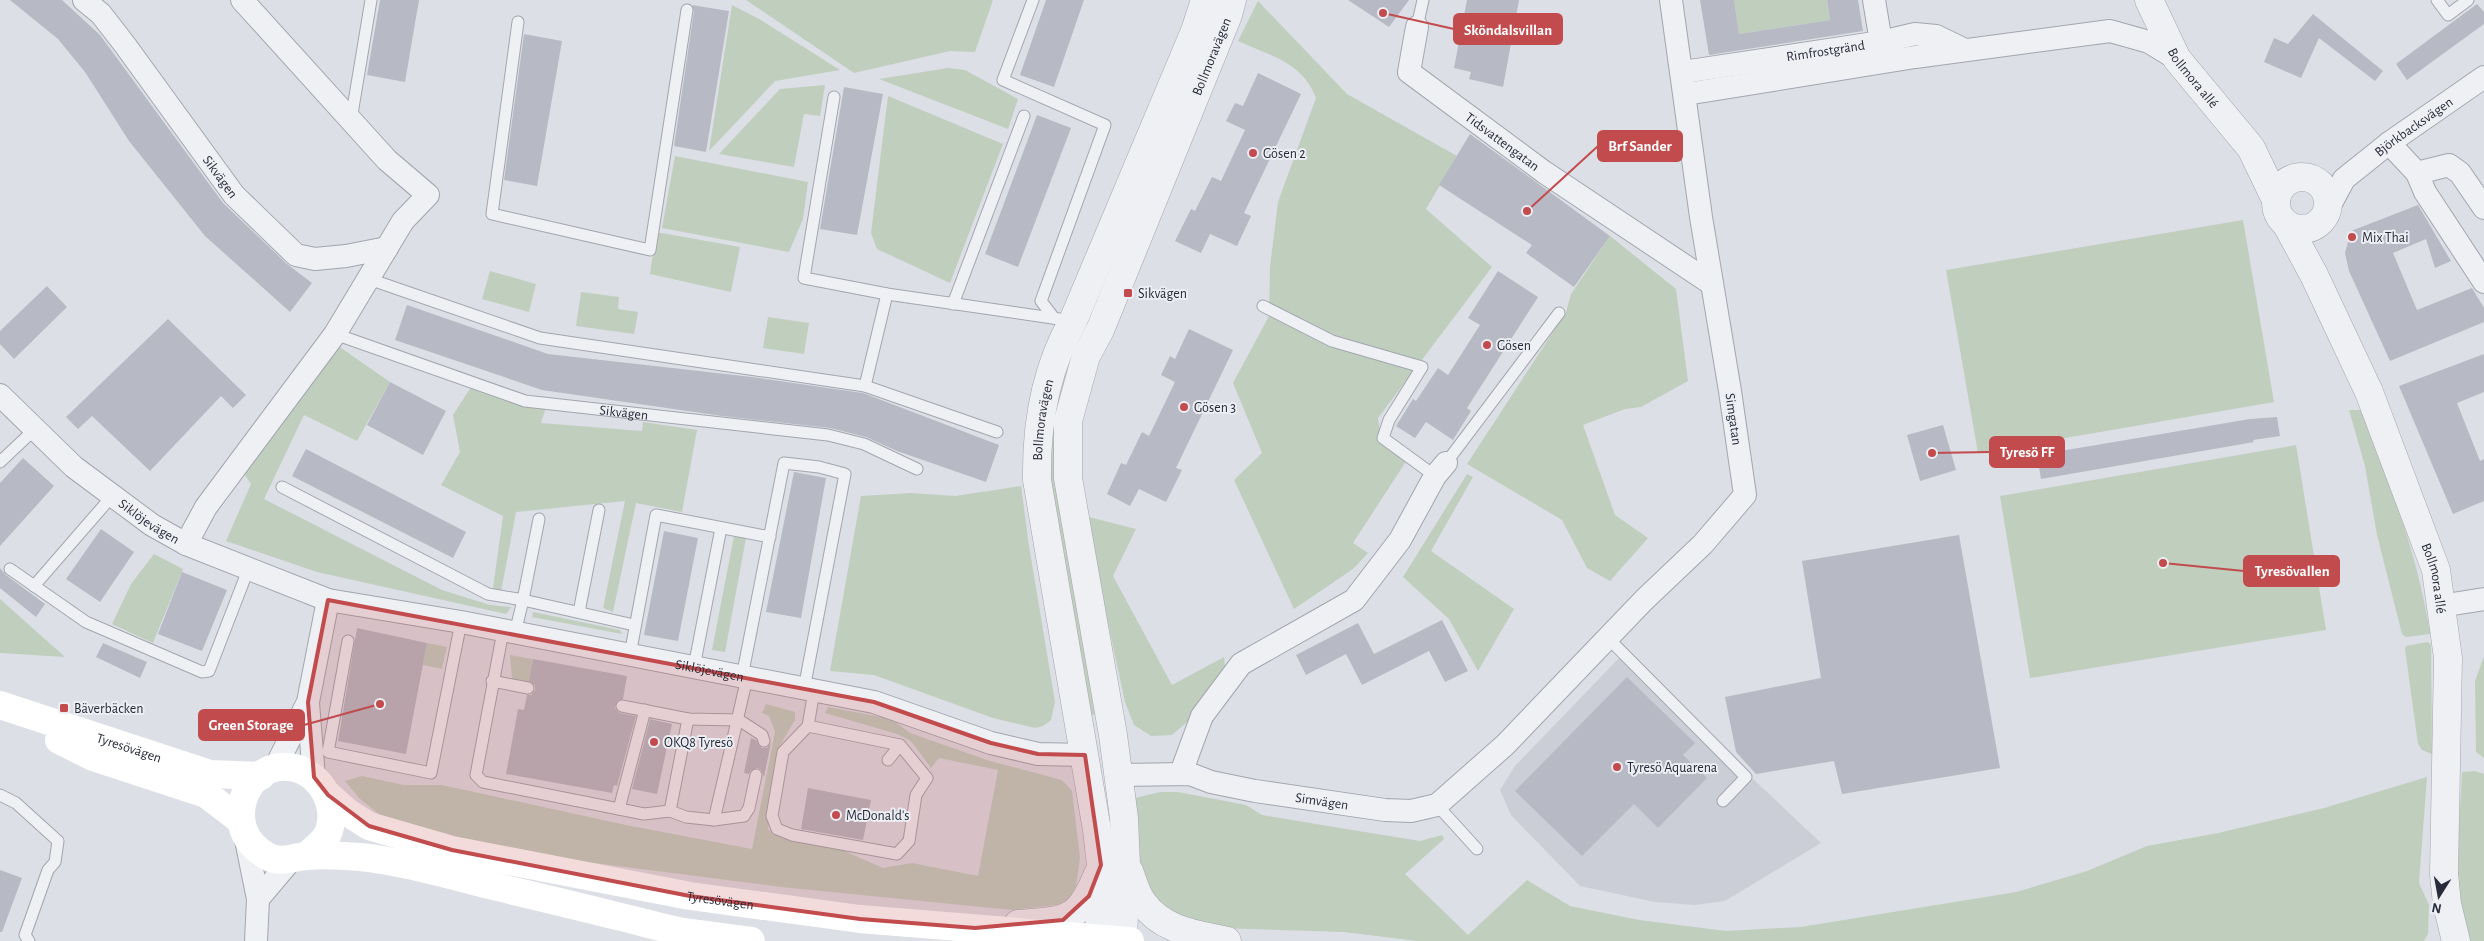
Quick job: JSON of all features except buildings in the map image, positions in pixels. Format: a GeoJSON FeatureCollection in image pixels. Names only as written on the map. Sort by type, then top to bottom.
{"type":"FeatureCollection","features":[{"type":"Feature","properties":{"kind":"main road","name":"Tyresövägen"},"geometry":{"type":"LineString","coordinates":[[0,705],[210,774],[300,770],[321,786],[346,812],[369,826],[452,850],[690,896],[860,919],[1110,941],[1130,941]]}},
{"type":"Feature","properties":{"kind":"main road","name":"Tyresövägen"},"geometry":{"type":"LineString","coordinates":[[0,710],[93,757],[206,794],[242,828],[256,849],[268,857],[361,857],[443,874],[682,931],[751,941]]}},
{"type":"Feature","properties":{"kind":"main road"},"geometry":{"type":"LineString","coordinates":[[242,828],[240,805],[249,786],[268,772]]}},
{"type":"Feature","properties":{"kind":"main road"},"geometry":{"type":"LineString","coordinates":[[298,858],[320,844],[328,832],[332,810],[321,786]]}},
{"type":"Feature","properties":{"kind":"street","name":"Sikvägen"},"geometry":{"type":"LineString","coordinates":[[84,0],[107,7],[234,195],[296,255],[315,259],[346,256],[387,248]]}},
{"type":"Feature","properties":{"kind":"street"},"geometry":{"type":"LineString","coordinates":[[186,544],[206,507],[336,334],[403,221],[428,195],[387,160],[242,0]]}},
{"type":"Feature","properties":{"kind":"street","name":"Bollmoravägen"},"geometry":{"type":"LineString","coordinates":[[1205,0],[1195,31],[1063,319],[1059,345],[1040,412],[1036,446],[1037,480],[1086,755],[1114,865],[1156,918],[1173,929],[1227,941]]}},
{"type":"Feature","properties":{"kind":"street","name":"Bollmoravägen"},"geometry":{"type":"LineString","coordinates":[[1110,941],[1114,865],[1124,818],[1113,735],[1068,478],[1068,421],[1086,356],[1100,330],[1228,15],[1232,0]]}},
{"type":"Feature","properties":{"kind":"street","name":"Simgatan"},"geometry":{"type":"LineString","coordinates":[[1505,745],[1644,600],[1702,544],[1745,495],[1671,0]]}},
{"type":"Feature","properties":{"kind":"street"},"geometry":{"type":"LineString","coordinates":[[1874,0],[1880,42]]}},
{"type":"Feature","properties":{"kind":"street","name":"Bollmora allé"},"geometry":{"type":"LineString","coordinates":[[2149,0],[2177,59],[2251,148],[2276,200],[2278,214],[2287,225],[2314,275],[2369,392],[2436,570],[2448,658],[2444,874],[2446,904],[2456,941]]}},
{"type":"Feature","properties":{"kind":"street","name":"Tidsvattengatan"},"geometry":{"type":"LineString","coordinates":[[1417,27],[1409,72],[1544,172],[1712,284]]}},
{"type":"Feature","properties":{"kind":"street","name":"Rimfrostgränd"},"geometry":{"type":"LineString","coordinates":[[1686,94],[1965,50],[2110,31],[2150,42],[2177,59]]}},
{"type":"Feature","properties":{"kind":"street","name":"Rimfrostgränd"},"geometry":{"type":"LineString","coordinates":[[1682,72],[1880,42],[1915,34],[1936,36],[1965,50]]}},
{"type":"Feature","properties":{"kind":"street","name":"Björkbacksvägen"},"geometry":{"type":"LineString","coordinates":[[2324,193],[2389,143],[2484,77]]}},
{"type":"Feature","properties":{"kind":"street"},"geometry":{"type":"LineString","coordinates":[[2389,143],[2417,173],[2424,192],[2484,282]]}},
{"type":"Feature","properties":{"kind":"street","name":"Bollmora allé"},"geometry":{"type":"LineString","coordinates":[[2251,148],[2280,161],[2324,193]]}},
{"type":"Feature","properties":{"kind":"street"},"geometry":{"type":"LineString","coordinates":[[2417,173],[2450,165],[2460,173],[2484,208]]}},
{"type":"Feature","properties":{"kind":"street"},"geometry":{"type":"LineString","coordinates":[[2276,200],[2284,184],[2296,177],[2324,193]]}},
{"type":"Feature","properties":{"kind":"street"},"geometry":{"type":"LineString","coordinates":[[2287,225],[2301,230],[2309,229],[2324,193]]}},
{"type":"Feature","properties":{"kind":"street"},"geometry":{"type":"LineString","coordinates":[[2314,275],[2324,193]]}},
{"type":"Feature","properties":{"kind":"street"},"geometry":{"type":"LineString","coordinates":[[1063,319],[1100,330]]}},
{"type":"Feature","properties":{"kind":"street","name":"Siklöjevägen"},"geometry":{"type":"LineString","coordinates":[[0,395],[74,467],[152,525],[186,544],[328,600],[461,622],[874,702],[991,743],[1038,754],[1086,755]]}},
{"type":"Feature","properties":{"kind":"street"},"geometry":{"type":"LineString","coordinates":[[1181,773],[1202,716],[1231,675],[1241,664],[1354,600],[1400,540],[1440,470]]}},
{"type":"Feature","properties":{"kind":"street"},"geometry":{"type":"LineString","coordinates":[[2440,606],[2484,599]]}},
{"type":"Feature","properties":{"kind":"street"},"geometry":{"type":"LineString","coordinates":[[268,772],[308,702],[328,600]]}},
{"type":"Feature","properties":{"kind":"street"},"geometry":{"type":"LineString","coordinates":[[308,702],[321,786]]}},
{"type":"Feature","properties":{"kind":"street","name":"Simvägen"},"geometry":{"type":"LineString","coordinates":[[1117,775],[1190,774],[1211,782],[1255,791],[1385,810],[1411,811],[1437,805],[1505,745]]}},
{"type":"Feature","properties":{"kind":"street"},"geometry":{"type":"LineString","coordinates":[[1086,755],[1117,775]]}},
{"type":"Feature","properties":{"kind":"street"},"geometry":{"type":"LineString","coordinates":[[242,828],[258,899],[256,941]]}},
{"type":"Feature","properties":{"kind":"street"},"geometry":{"type":"LineString","coordinates":[[258,899],[298,858]]}},
{"type":"Feature","properties":{"kind":"street","name":"Bollmoravägen"},"geometry":{"type":"LineString","coordinates":[[975,928],[1063,920],[1079,909],[1114,865]]}},
{"type":"Feature","properties":{"kind":"street","name":"Bollmora allé"},"geometry":{"type":"LineString","coordinates":[[2436,941],[2446,904]]}},
{"type":"Feature","properties":{"kind":"lane"},"geometry":{"type":"LineString","coordinates":[[351,122],[371,0]]}},
{"type":"Feature","properties":{"kind":"lane"},"geometry":{"type":"LineString","coordinates":[[1033,0],[1003,80],[1105,125],[1041,301],[1063,319]]}},
{"type":"Feature","properties":{"kind":"lane"},"geometry":{"type":"LineString","coordinates":[[1417,27],[1423,0]]}},
{"type":"Feature","properties":{"kind":"lane"},"geometry":{"type":"LineString","coordinates":[[2437,0],[2448,15],[2468,0]]}},
{"type":"Feature","properties":{"kind":"lane"},"geometry":{"type":"LineString","coordinates":[[518,22],[492,214],[650,250],[687,10]]}},
{"type":"Feature","properties":{"kind":"lane"},"geometry":{"type":"LineString","coordinates":[[834,98],[804,278],[887,294],[1063,319]]}},
{"type":"Feature","properties":{"kind":"lane"},"geometry":{"type":"LineString","coordinates":[[953,304],[1024,116]]}},
{"type":"Feature","properties":{"kind":"lane"},"geometry":{"type":"LineString","coordinates":[[369,279],[540,338],[865,386],[997,432]]}},
{"type":"Feature","properties":{"kind":"lane"},"geometry":{"type":"LineString","coordinates":[[865,386],[887,294]]}},
{"type":"Feature","properties":{"kind":"lane"},"geometry":{"type":"LineString","coordinates":[[1263,306],[1332,341],[1422,367],[1389,420],[1383,438],[1440,470],[1559,313]]}},
{"type":"Feature","properties":{"kind":"lane","name":"Sikvägen"},"geometry":{"type":"LineString","coordinates":[[336,334],[525,400],[828,435],[864,444],[917,470]]}},
{"type":"Feature","properties":{"kind":"lane"},"geometry":{"type":"LineString","coordinates":[[0,462],[35,429]]}},
{"type":"Feature","properties":{"kind":"lane"},"geometry":{"type":"LineString","coordinates":[[714,820],[739,720],[744,677],[784,463],[819,467],[845,474],[809,690],[808,726],[783,752],[772,816],[777,829],[792,835],[897,854],[909,841],[916,795],[927,778],[900,745],[835,737],[808,726]]}},
{"type":"Feature","properties":{"kind":"lane"},"geometry":{"type":"LineString","coordinates":[[282,487],[488,594],[634,625]]}},
{"type":"Feature","properties":{"kind":"lane"},"geometry":{"type":"LineString","coordinates":[[34,586],[113,495]]}},
{"type":"Feature","properties":{"kind":"lane"},"geometry":{"type":"LineString","coordinates":[[579,612],[599,510]]}},
{"type":"Feature","properties":{"kind":"lane"},"geometry":{"type":"LineString","coordinates":[[630,655],[634,625],[656,515],[770,537]]}},
{"type":"Feature","properties":{"kind":"lane"},"geometry":{"type":"LineString","coordinates":[[540,519],[523,600],[509,632],[492,681],[476,766],[476,775],[482,782],[644,814],[670,812],[686,817],[714,820],[744,816],[749,808],[756,775]]}},
{"type":"Feature","properties":{"kind":"lane"},"geometry":{"type":"LineString","coordinates":[[694,667],[721,528]]}},
{"type":"Feature","properties":{"kind":"lane"},"geometry":{"type":"LineString","coordinates":[[10,569],[86,622],[202,672],[209,671],[248,570]]}},
{"type":"Feature","properties":{"kind":"lane"},"geometry":{"type":"LineString","coordinates":[[348,642],[328,752],[431,773],[461,622]]}},
{"type":"Feature","properties":{"kind":"lane"},"geometry":{"type":"LineString","coordinates":[[1608,638],[1746,777],[1723,801]]}},
{"type":"Feature","properties":{"kind":"lane"},"geometry":{"type":"LineString","coordinates":[[492,681],[528,688]]}},
{"type":"Feature","properties":{"kind":"lane"},"geometry":{"type":"LineString","coordinates":[[622,706],[688,719],[739,720],[762,735],[764,741]]}},
{"type":"Feature","properties":{"kind":"lane"},"geometry":{"type":"LineString","coordinates":[[619,809],[645,710]]}},
{"type":"Feature","properties":{"kind":"lane"},"geometry":{"type":"LineString","coordinates":[[670,812],[688,719]]}},
{"type":"Feature","properties":{"kind":"lane"},"geometry":{"type":"LineString","coordinates":[[888,760],[900,745]]}},
{"type":"Feature","properties":{"kind":"lane"},"geometry":{"type":"LineString","coordinates":[[0,795],[16,802],[58,841],[55,862],[48,870],[25,935],[29,941]]}},
{"type":"Feature","properties":{"kind":"lane"},"geometry":{"type":"LineString","coordinates":[[1437,805],[1477,849]]}},
{"type":"Feature","properties":{"kind":"highlighted area"},"geometry":{"type":"Polygon","coordinates":[[[328,600],[874,702],[991,743],[1038,754],[1085,755],[1101,865],[1089,896],[1063,920],[975,928],[860,919],[690,896],[452,850],[369,826],[328,795],[314,777],[308,702],[328,600]]]}},
{"type":"Feature","properties":{"kind":"shaded area"},"geometry":{"type":"Polygon","coordinates":[[[1621,656],[1821,843],[1725,901],[1695,905],[1655,902],[1580,886],[1511,815],[1500,790],[1515,766],[1621,656]]]}},
{"type":"Feature","properties":{"kind":"green space"},"geometry":{"type":"Polygon","coordinates":[[[746,0],[993,0],[975,52],[950,51],[854,73],[746,0]]]}},
{"type":"Feature","properties":{"kind":"green space"},"geometry":{"type":"Polygon","coordinates":[[[1734,0],[1827,0],[1830,20],[1739,34],[1734,0]]]}},
{"type":"Feature","properties":{"kind":"green space"},"geometry":{"type":"Polygon","coordinates":[[[1258,1],[1347,94],[1457,156],[1426,209],[1492,267],[1378,418],[1381,441],[1407,460],[1353,543],[1368,553],[1353,569],[1294,609],[1234,480],[1262,453],[1233,383],[1269,316],[1270,267],[1278,202],[1316,98],[1303,76],[1294,68],[1273,56],[1238,41],[1258,1]]]}},
{"type":"Feature","properties":{"kind":"green space"},"geometry":{"type":"Polygon","coordinates":[[[732,5],[761,20],[840,70],[775,81],[709,151],[732,5]]]}},
{"type":"Feature","properties":{"kind":"green space"},"geometry":{"type":"Polygon","coordinates":[[[948,68],[965,70],[1018,99],[1008,129],[879,79],[948,68]]]}},
{"type":"Feature","properties":{"kind":"green space"},"geometry":{"type":"Polygon","coordinates":[[[825,85],[820,116],[804,114],[794,167],[719,154],[780,89],[825,85]]]}},
{"type":"Feature","properties":{"kind":"green space"},"geometry":{"type":"Polygon","coordinates":[[[888,96],[1003,144],[950,283],[877,249],[871,233],[888,96]]]}},
{"type":"Feature","properties":{"kind":"green space"},"geometry":{"type":"Polygon","coordinates":[[[675,156],[808,182],[803,219],[789,252],[662,228],[675,156]]]}},
{"type":"Feature","properties":{"kind":"green space"},"geometry":{"type":"Polygon","coordinates":[[[2243,220],[2274,402],[1978,453],[1946,270],[2243,220]]]}},
{"type":"Feature","properties":{"kind":"green space"},"geometry":{"type":"Polygon","coordinates":[[[656,232],[740,247],[731,292],[650,274],[656,232]]]}},
{"type":"Feature","properties":{"kind":"green space"},"geometry":{"type":"Polygon","coordinates":[[[1610,236],[1676,289],[1688,381],[1641,407],[1625,409],[1583,425],[1615,515],[1648,538],[1610,581],[1587,568],[1562,520],[1467,464],[1566,312],[1571,294],[1610,236]]]}},
{"type":"Feature","properties":{"kind":"green space"},"geometry":{"type":"Polygon","coordinates":[[[490,271],[536,284],[529,312],[482,299],[490,271]]]}},
{"type":"Feature","properties":{"kind":"green space"},"geometry":{"type":"Polygon","coordinates":[[[581,292],[619,297],[618,309],[638,312],[634,334],[576,326],[581,292]]]}},
{"type":"Feature","properties":{"kind":"green space"},"geometry":{"type":"Polygon","coordinates":[[[768,317],[809,323],[804,354],[763,348],[768,317]]]}},
{"type":"Feature","properties":{"kind":"green space"},"geometry":{"type":"Polygon","coordinates":[[[334,343],[390,382],[357,441],[304,415],[264,499],[442,590],[490,605],[511,607],[506,614],[317,572],[226,541],[251,484],[242,471],[334,343]]]}},
{"type":"Feature","properties":{"kind":"green space"},"geometry":{"type":"Polygon","coordinates":[[[1073,353],[1071,376],[1096,714],[1088,716],[1049,474],[1054,412],[1064,373],[1073,353]]]}},
{"type":"Feature","properties":{"kind":"green space"},"geometry":{"type":"Polygon","coordinates":[[[473,384],[546,407],[541,423],[642,431],[643,422],[697,430],[682,512],[636,503],[613,612],[603,608],[625,501],[516,512],[501,592],[493,588],[503,516],[441,485],[460,452],[453,415],[473,384]]]}},
{"type":"Feature","properties":{"kind":"green space"},"geometry":{"type":"Polygon","coordinates":[[[2349,410],[2361,410],[2392,492],[2411,548],[2430,634],[2406,637],[2402,634],[2377,535],[2365,466],[2349,410]]]}},
{"type":"Feature","properties":{"kind":"green space"},"geometry":{"type":"Polygon","coordinates":[[[2296,445],[2326,630],[2030,678],[2000,496],[2296,445]]]}},
{"type":"Feature","properties":{"kind":"green space"},"geometry":{"type":"Polygon","coordinates":[[[1467,474],[1473,477],[1431,551],[1514,609],[1478,671],[1449,619],[1403,577],[1467,474]]]}},
{"type":"Feature","properties":{"kind":"green space"},"geometry":{"type":"Polygon","coordinates":[[[1021,486],[1055,702],[1051,720],[1043,726],[1035,728],[993,718],[874,675],[830,671],[861,496],[912,493],[955,496],[1021,486]]]}},
{"type":"Feature","properties":{"kind":"green space"},"geometry":{"type":"Polygon","coordinates":[[[1085,516],[1136,529],[1113,576],[1172,685],[1224,657],[1225,666],[1195,715],[1172,735],[1151,736],[1134,725],[1125,702],[1085,516]]]}},
{"type":"Feature","properties":{"kind":"green space"},"geometry":{"type":"Polygon","coordinates":[[[734,536],[746,538],[725,652],[712,650],[734,536]]]}},
{"type":"Feature","properties":{"kind":"green space"},"geometry":{"type":"Polygon","coordinates":[[[154,554],[183,569],[153,643],[112,624],[131,584],[154,554]]]}},
{"type":"Feature","properties":{"kind":"green space"},"geometry":{"type":"Polygon","coordinates":[[[0,599],[65,657],[0,653],[0,599]]]}},
{"type":"Feature","properties":{"kind":"green space"},"geometry":{"type":"Polygon","coordinates":[[[533,612],[620,630],[622,634],[532,617],[533,612]]]}},
{"type":"Feature","properties":{"kind":"green space"},"geometry":{"type":"Polygon","coordinates":[[[2428,642],[2431,645],[2432,754],[2422,750],[2418,744],[2405,649],[2406,646],[2428,642]]]}},
{"type":"Feature","properties":{"kind":"green space"},"geometry":{"type":"Polygon","coordinates":[[[427,643],[447,647],[442,669],[423,665],[427,643]]]}},
{"type":"Feature","properties":{"kind":"green space"},"geometry":{"type":"Polygon","coordinates":[[[510,655],[533,659],[529,682],[512,679],[510,655]]]}},
{"type":"Feature","properties":{"kind":"green space"},"geometry":{"type":"Polygon","coordinates":[[[2484,656],[2484,758],[2476,752],[2475,681],[2484,656]]]}},
{"type":"Feature","properties":{"kind":"green space"},"geometry":{"type":"Polygon","coordinates":[[[766,704],[795,712],[795,720],[778,749],[768,829],[776,835],[833,846],[883,868],[912,863],[978,876],[998,770],[939,758],[931,768],[911,741],[897,734],[825,713],[828,707],[892,719],[910,733],[990,761],[1062,780],[1072,791],[1080,858],[1076,886],[1066,904],[1012,910],[781,887],[532,855],[457,842],[380,815],[359,798],[345,781],[362,776],[404,785],[442,785],[626,825],[752,849],[775,732],[769,716],[762,713],[766,704]]]}},
{"type":"Feature","properties":{"kind":"green space"},"geometry":{"type":"Polygon","coordinates":[[[2475,771],[2484,774],[2484,941],[2465,941],[2457,865],[2462,772],[2475,771]]]}},
{"type":"Feature","properties":{"kind":"green space"},"geometry":{"type":"Polygon","coordinates":[[[2427,777],[2419,883],[2429,905],[2428,934],[2424,941],[1417,941],[1344,932],[1217,928],[1166,913],[1144,881],[1139,860],[1135,798],[1160,792],[1178,792],[1246,805],[1262,815],[1420,841],[1442,835],[1444,839],[1405,874],[1468,935],[1527,880],[1570,906],[1639,920],[1726,931],[1801,927],[2016,892],[2087,871],[2147,846],[2218,833],[2324,808],[2427,777]]]}},
{"type":"Feature","properties":{"kind":"place","name":"Sköndalsvillan"},"geometry":{"type":"Point","coordinates":[1383,13]}},
{"type":"Feature","properties":{"kind":"place","name":"Gösen 2"},"geometry":{"type":"Point","coordinates":[1253,153]}},
{"type":"Feature","properties":{"kind":"place","name":"Brf Sander"},"geometry":{"type":"Point","coordinates":[1527,211]}},
{"type":"Feature","properties":{"kind":"place","name":"Mix Thai"},"geometry":{"type":"Point","coordinates":[2352,237]}},
{"type":"Feature","properties":{"kind":"place","name":"Sikvägen"},"geometry":{"type":"Point","coordinates":[1128,293]}},
{"type":"Feature","properties":{"kind":"place","name":"Gösen"},"geometry":{"type":"Point","coordinates":[1487,345]}},
{"type":"Feature","properties":{"kind":"place","name":"Gösen 3"},"geometry":{"type":"Point","coordinates":[1184,407]}},
{"type":"Feature","properties":{"kind":"place","name":"Tyresö FF"},"geometry":{"type":"Point","coordinates":[1932,453]}},
{"type":"Feature","properties":{"kind":"place","name":"Tyresövallen"},"geometry":{"type":"Point","coordinates":[2163,563]}},
{"type":"Feature","properties":{"kind":"place","name":"Green Storage"},"geometry":{"type":"Point","coordinates":[380,704]}},
{"type":"Feature","properties":{"kind":"place","name":"Bäverbäcken"},"geometry":{"type":"Point","coordinates":[64,708]}},
{"type":"Feature","properties":{"kind":"place","name":"OKQ8 Tyresö"},"geometry":{"type":"Point","coordinates":[654,742]}},
{"type":"Feature","properties":{"kind":"place","name":"Tyresö Aquarena"},"geometry":{"type":"Point","coordinates":[1617,767]}},
{"type":"Feature","properties":{"kind":"place","name":"McDonald's"},"geometry":{"type":"Point","coordinates":[836,815]}}]}
